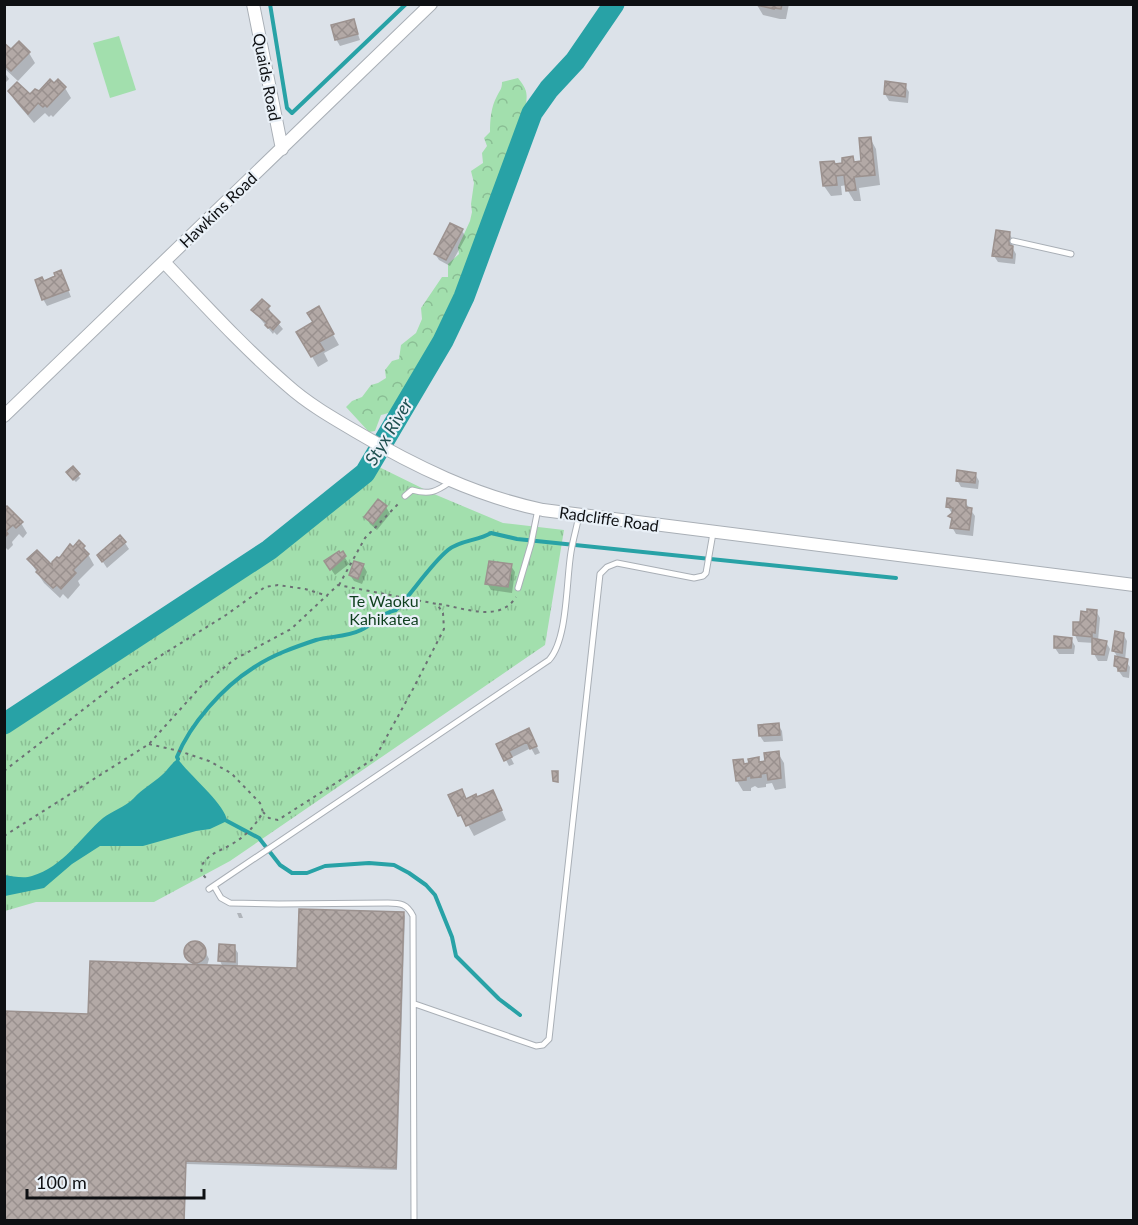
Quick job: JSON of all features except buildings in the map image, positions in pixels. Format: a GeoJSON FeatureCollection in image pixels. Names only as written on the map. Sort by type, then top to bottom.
{"type":"FeatureCollection","features":[{"type":"Feature","properties":{"kind":"street","name":"Quaids Road"},"geometry":{"type":"LineString","coordinates":[[253,4],[282,149]]}},
{"type":"Feature","properties":{"kind":"street","name":"Hawkins Road"},"geometry":{"type":"LineString","coordinates":[[4,416],[431,4]]}},
{"type":"Feature","properties":{"kind":"street","name":"Radcliffe Road"},"geometry":{"type":"LineString","coordinates":[[164,262],[288,386],[312,405],[392,451],[451,481],[492,498],[538,509],[579,515],[1134,585]]}},
{"type":"Feature","properties":{"kind":"lane"},"geometry":{"type":"LineString","coordinates":[[1013,241],[1071,254]]}},
{"type":"Feature","properties":{"kind":"lane"},"geometry":{"type":"LineString","coordinates":[[405,496],[412,490],[424,494],[435,493],[451,481]]}},
{"type":"Feature","properties":{"kind":"lane"},"geometry":{"type":"LineString","coordinates":[[518,588],[531,544],[538,509]]}},
{"type":"Feature","properties":{"kind":"lane"},"geometry":{"type":"LineString","coordinates":[[414,1221],[415,1004],[413,916],[409,908],[400,903],[230,903],[211,888],[555,654],[560,639],[571,552],[579,515]]}},
{"type":"Feature","properties":{"kind":"lane"},"geometry":{"type":"LineString","coordinates":[[415,1004],[536,1046],[543,1045],[549,1039],[600,574],[606,567],[617,563],[699,578],[706,573],[713,533]]}},
{"type":"Feature","properties":{"kind":"path"},"geometry":{"type":"LineString","coordinates":[[4,837],[149,744],[203,684],[235,659],[291,629],[338,585],[365,538],[405,496]]}},
{"type":"Feature","properties":{"kind":"path"},"geometry":{"type":"LineString","coordinates":[[4,771],[120,681],[265,587],[278,585],[305,589],[328,596]]}},
{"type":"Feature","properties":{"kind":"path"},"geometry":{"type":"LineString","coordinates":[[338,585],[492,613],[510,606],[518,588]]}},
{"type":"Feature","properties":{"kind":"path"},"geometry":{"type":"LineString","coordinates":[[149,744],[209,761],[231,773],[260,803],[263,812],[269,818],[278,820],[375,758],[414,689],[444,629],[443,613],[437,604]]}},
{"type":"Feature","properties":{"kind":"path"},"geometry":{"type":"LineString","coordinates":[[211,888],[202,874],[201,867],[207,856],[233,844],[249,832],[263,812]]}},
{"type":"Feature","properties":{"kind":"green space"},"geometry":{"type":"Polygon","coordinates":[[[119,36],[136,90],[110,98],[93,43],[119,36]]]}},
{"type":"Feature","properties":{"kind":"green space"},"geometry":{"type":"Polygon","coordinates":[[[518,78],[526,92],[530,133],[515,145],[525,154],[518,178],[510,179],[508,187],[494,200],[468,262],[471,274],[467,287],[459,298],[460,308],[454,328],[437,339],[437,357],[432,370],[412,385],[396,408],[381,415],[375,431],[369,432],[346,407],[352,401],[362,397],[371,385],[386,378],[385,370],[392,361],[399,359],[401,345],[416,333],[422,319],[421,308],[442,277],[448,277],[448,264],[459,254],[458,247],[470,221],[474,183],[471,171],[483,163],[482,153],[487,146],[484,138],[490,132],[493,105],[502,82],[518,78]]]}},
{"type":"Feature","properties":{"kind":"green space","name":"Te Waoku Kahikatea"},"geometry":{"type":"Polygon","coordinates":[[[379,467],[434,494],[503,523],[564,530],[545,645],[230,861],[154,902],[36,902],[5,911],[5,734],[58,699],[379,467]]]}},
{"type":"Feature","properties":{"kind":"water"},"geometry":{"type":"Polygon","coordinates":[[[178,759],[214,799],[225,814],[227,821],[210,829],[143,846],[100,846],[72,864],[44,888],[5,896],[5,875],[29,877],[53,866],[103,818],[130,801],[178,759]]]}},
{"type":"Feature","properties":{"kind":"waterway"},"geometry":{"type":"LineString","coordinates":[[270,4],[287,108],[292,113],[406,4]]}},
{"type":"Feature","properties":{"kind":"waterway","name":"Styx River"},"geometry":{"type":"LineString","coordinates":[[4,724],[269,550],[365,473],[443,341],[464,297],[532,113],[549,89],[575,61],[614,4]]}},
{"type":"Feature","properties":{"kind":"waterway"},"geometry":{"type":"LineString","coordinates":[[178,759],[183,744],[199,719],[230,685],[253,668],[268,659],[316,640],[350,634],[366,628],[396,610],[448,550],[458,544],[491,533],[517,539],[896,578]]}},
{"type":"Feature","properties":{"kind":"waterway"},"geometry":{"type":"LineString","coordinates":[[227,821],[259,838],[280,865],[292,873],[307,873],[325,866],[369,863],[394,865],[409,873],[426,885],[435,895],[452,937],[456,956],[499,999],[520,1015]]}}]}
